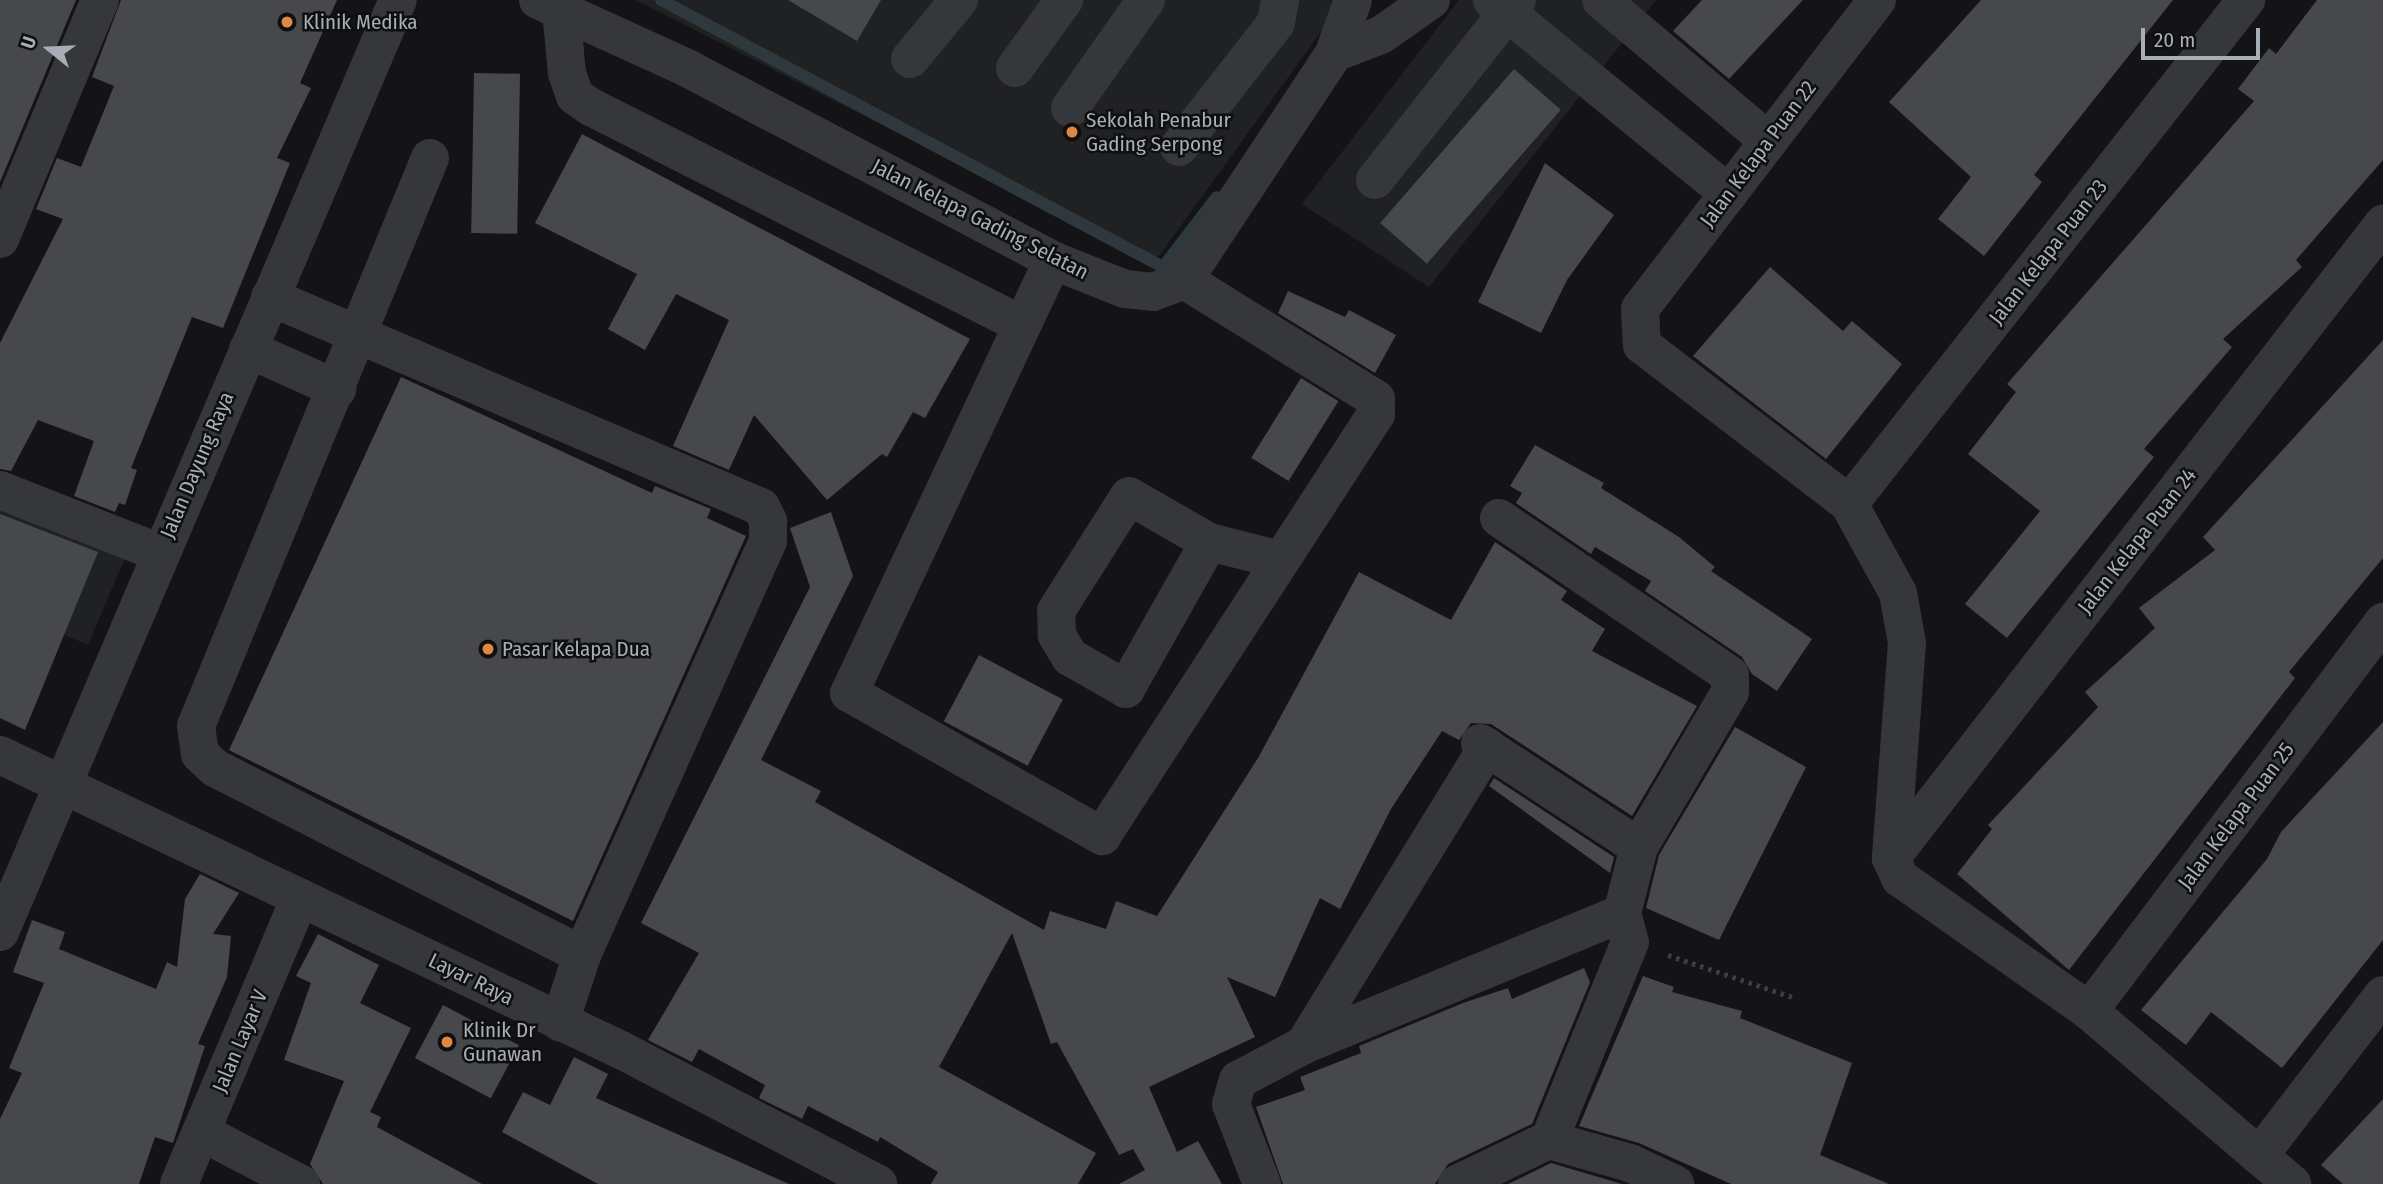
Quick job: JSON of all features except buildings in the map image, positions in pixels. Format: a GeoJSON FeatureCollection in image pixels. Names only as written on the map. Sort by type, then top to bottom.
{"type":"FeatureCollection","features":[{"type":"Feature","properties":{"kind":"street"},"geometry":{"type":"LineString","coordinates":[[0,239],[100,0]]}},
{"type":"Feature","properties":{"kind":"street","name":"Jalan Dayung Raya"},"geometry":{"type":"LineString","coordinates":[[0,932],[60,783],[398,0]]}},
{"type":"Feature","properties":{"kind":"street"},"geometry":{"type":"LineString","coordinates":[[911,59],[958,0]]}},
{"type":"Feature","properties":{"kind":"street"},"geometry":{"type":"LineString","coordinates":[[1015,68],[1064,0]]}},
{"type":"Feature","properties":{"kind":"street"},"geometry":{"type":"LineString","coordinates":[[1070,108],[1146,0]]}},
{"type":"Feature","properties":{"kind":"street"},"geometry":{"type":"LineString","coordinates":[[1179,147],[1276,23],[1280,0]]}},
{"type":"Feature","properties":{"kind":"street"},"geometry":{"type":"LineString","coordinates":[[1053,260],[1019,323],[849,693],[1102,836],[1376,414],[1376,399],[1184,280],[1334,53],[1353,0]]}},
{"type":"Feature","properties":{"kind":"street"},"geometry":{"type":"LineString","coordinates":[[1334,53],[1381,35],[1431,0]]}},
{"type":"Feature","properties":{"kind":"street"},"geometry":{"type":"LineString","coordinates":[[1601,0],[1768,141]]}},
{"type":"Feature","properties":{"kind":"street","name":"Jalan Kelapa Puan 22"},"geometry":{"type":"LineString","coordinates":[[1849,504],[1642,345],[1640,309],[1877,0]]}},
{"type":"Feature","properties":{"kind":"street","name":"Jalan Kelapa Puan 23"},"geometry":{"type":"LineString","coordinates":[[1849,504],[2246,0]]}},
{"type":"Feature","properties":{"kind":"street"},"geometry":{"type":"LineString","coordinates":[[1375,180],[1506,4],[1729,194]]}},
{"type":"Feature","properties":{"kind":"street"},"geometry":{"type":"LineString","coordinates":[[549,5],[575,96],[591,107],[1019,323]]}},
{"type":"Feature","properties":{"kind":"street","name":"Jalan Kelapa Gading Selatan"},"geometry":{"type":"LineString","coordinates":[[549,5],[687,68],[1053,260],[1125,289],[1153,292],[1184,280]]}},
{"type":"Feature","properties":{"kind":"street"},"geometry":{"type":"LineString","coordinates":[[430,159],[360,336],[196,726],[201,754],[215,768],[582,955]]}},
{"type":"Feature","properties":{"kind":"street","name":"Jalan Kelapa Puan 24"},"geometry":{"type":"LineString","coordinates":[[1891,858],[2383,224]]}},
{"type":"Feature","properties":{"kind":"street"},"geometry":{"type":"LineString","coordinates":[[270,297],[761,507],[768,521],[768,541],[582,955],[559,1022]]}},
{"type":"Feature","properties":{"kind":"street"},"geometry":{"type":"LineString","coordinates":[[248,349],[337,389]]}},
{"type":"Feature","properties":{"kind":"street"},"geometry":{"type":"LineString","coordinates":[[0,490],[160,553]]}},
{"type":"Feature","properties":{"kind":"street"},"geometry":{"type":"LineString","coordinates":[[1209,542],[1126,689],[1070,657],[1057,635],[1056,611],[1129,496],[1209,542],[1281,560]]}},
{"type":"Feature","properties":{"kind":"street"},"geometry":{"type":"LineString","coordinates":[[1849,504],[1898,593],[1907,643],[1891,858],[1900,878],[2090,1011],[2292,1184]]}},
{"type":"Feature","properties":{"kind":"street"},"geometry":{"type":"LineString","coordinates":[[1499,518],[1730,675],[1730,692],[1639,847],[1626,927],[1549,1140]]}},
{"type":"Feature","properties":{"kind":"street","name":"Jalan Kelapa Puan 25"},"geometry":{"type":"LineString","coordinates":[[2090,1011],[2383,622]]}},
{"type":"Feature","properties":{"kind":"street"},"geometry":{"type":"LineString","coordinates":[[1304,1045],[1483,745],[1639,847]]}},
{"type":"Feature","properties":{"kind":"street","name":"Layar Raya"},"geometry":{"type":"LineString","coordinates":[[0,755],[559,1022],[878,1184]]}},
{"type":"Feature","properties":{"kind":"street","name":"Jalan Layar V"},"geometry":{"type":"LineString","coordinates":[[179,1184],[300,897]]}},
{"type":"Feature","properties":{"kind":"street"},"geometry":{"type":"LineString","coordinates":[[1262,1184],[1231,1104],[1238,1080],[1304,1045],[1626,927]]}},
{"type":"Feature","properties":{"kind":"street"},"geometry":{"type":"LineString","coordinates":[[2259,1156],[2383,995]]}},
{"type":"Feature","properties":{"kind":"street"},"geometry":{"type":"LineString","coordinates":[[201,1132],[301,1184]]}},
{"type":"Feature","properties":{"kind":"street"},"geometry":{"type":"LineString","coordinates":[[1457,1184],[1549,1140],[1630,1163],[1675,1184]]}},
{"type":"Feature","properties":{"kind":"path"},"geometry":{"type":"LineString","coordinates":[[1626,927],[1792,997]]}},
{"type":"Feature","properties":{"kind":"shaded area","name":"Sekolah Penabur Gading Serpong"},"geometry":{"type":"Polygon","coordinates":[[[636,0],[1344,0],[1154,263],[636,0]]]}},
{"type":"Feature","properties":{"kind":"shaded area"},"geometry":{"type":"Polygon","coordinates":[[[1459,0],[1656,0],[1429,287],[1302,204],[1459,0]]]}},
{"type":"Feature","properties":{"kind":"shaded area"},"geometry":{"type":"Polygon","coordinates":[[[0,490],[130,546],[88,645],[0,607],[0,490]]]}},
{"type":"Feature","properties":{"kind":"waterway"},"geometry":{"type":"LineString","coordinates":[[661,0],[1163,267],[1217,197]]}},
{"type":"Feature","properties":{"kind":"place","name":"Klinik Medika"},"geometry":{"type":"Point","coordinates":[287,22]}},
{"type":"Feature","properties":{"kind":"place","name":"Sekolah Penabur Gading Serpong"},"geometry":{"type":"Point","coordinates":[1072,132]}},
{"type":"Feature","properties":{"kind":"place","name":"Pasar Kelapa Dua"},"geometry":{"type":"Point","coordinates":[488,649]}},
{"type":"Feature","properties":{"kind":"place","name":"Klinik Dr Gunawan"},"geometry":{"type":"Point","coordinates":[447,1042]}}]}
